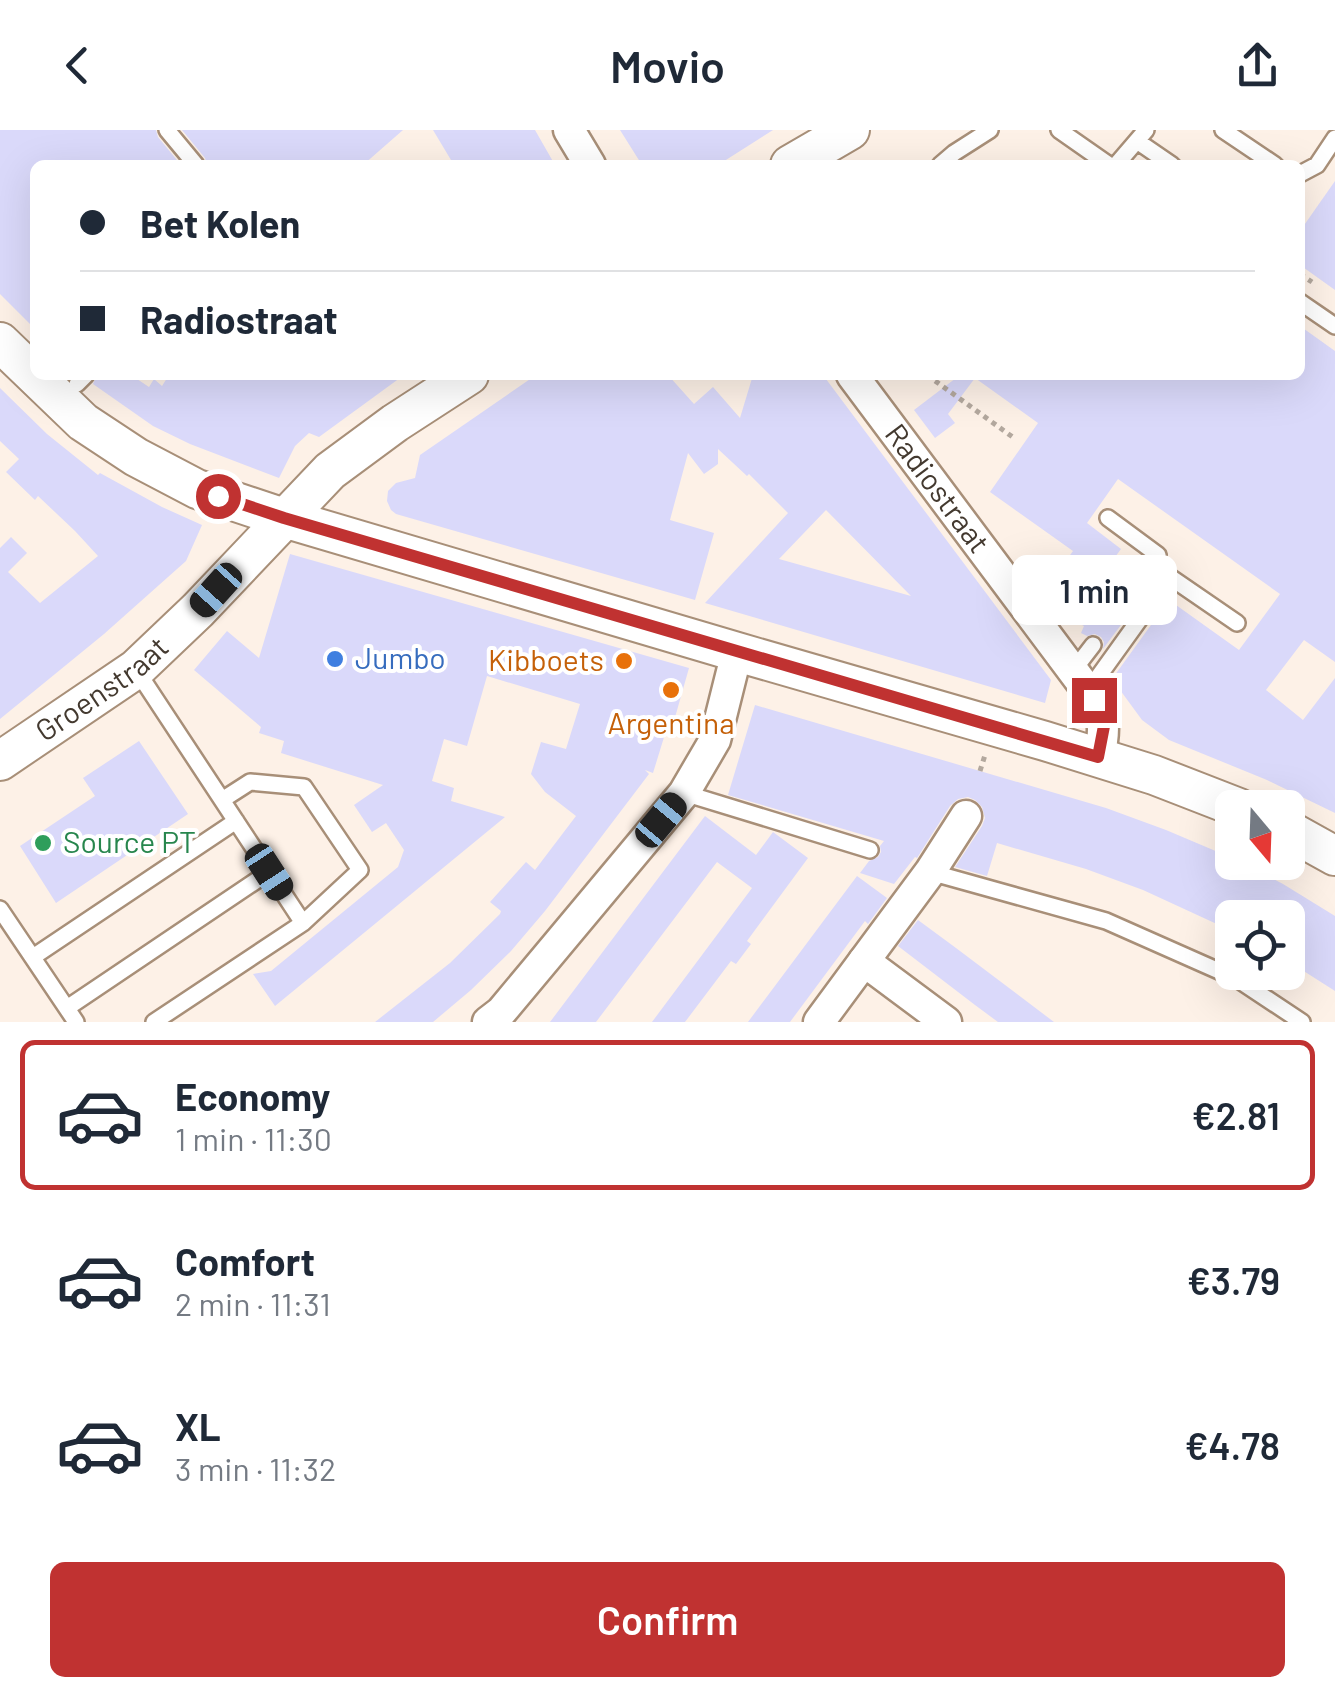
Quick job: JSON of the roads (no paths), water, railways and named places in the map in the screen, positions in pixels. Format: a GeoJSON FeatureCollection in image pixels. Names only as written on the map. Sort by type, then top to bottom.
{"type":"FeatureCollection","features":[{"type":"Feature","properties":{"kind":"street"},"geometry":{"type":"LineString","coordinates":[[569,130],[587,160]]}},
{"type":"Feature","properties":{"kind":"street"},"geometry":{"type":"LineString","coordinates":[[799,160],[850,130]]}},
{"type":"Feature","properties":{"kind":"street"},"geometry":{"type":"LineString","coordinates":[[0,342],[30,371]]}},
{"type":"Feature","properties":{"kind":"street"},"geometry":{"type":"LineString","coordinates":[[40,380],[109,440],[197,489],[1154,774],[1215,798]]}},
{"type":"Feature","properties":{"kind":"street","name":"Groenstraat"},"geometry":{"type":"LineString","coordinates":[[0,762],[136,669],[330,472],[461,380]]}},
{"type":"Feature","properties":{"kind":"street","name":"Radiostraat"},"geometry":{"type":"LineString","coordinates":[[856,380],[1081,681],[1104,726],[1098,757]]}},
{"type":"Feature","properties":{"kind":"street"},"geometry":{"type":"LineString","coordinates":[[488,1022],[501,1012],[684,793],[715,740],[737,652]]}},
{"type":"Feature","properties":{"kind":"street"},"geometry":{"type":"LineString","coordinates":[[819,1022],[930,872],[966,816]]}},
{"type":"Feature","properties":{"kind":"street"},"geometry":{"type":"LineString","coordinates":[[1305,839],[1335,856]]}},
{"type":"Feature","properties":{"kind":"street"},"geometry":{"type":"LineString","coordinates":[[864,960],[946,1022]]}},
{"type":"Feature","properties":{"kind":"lane"},"geometry":{"type":"LineString","coordinates":[[167,130],[192,160]]}},
{"type":"Feature","properties":{"kind":"lane"},"geometry":{"type":"LineString","coordinates":[[945,160],[990,130]]}},
{"type":"Feature","properties":{"kind":"lane"},"geometry":{"type":"LineString","coordinates":[[1059,130],[1105,160]]}},
{"type":"Feature","properties":{"kind":"lane"},"geometry":{"type":"LineString","coordinates":[[1223,130],[1268,160]]}},
{"type":"Feature","properties":{"kind":"lane"},"geometry":{"type":"LineString","coordinates":[[1118,160],[1142,135],[1167,160]]}},
{"type":"Feature","properties":{"kind":"lane"},"geometry":{"type":"LineString","coordinates":[[1305,171],[1317,164],[1335,138]]}},
{"type":"Feature","properties":{"kind":"lane"},"geometry":{"type":"LineString","coordinates":[[1305,305],[1335,326]]}},
{"type":"Feature","properties":{"kind":"lane"},"geometry":{"type":"LineString","coordinates":[[1108,518],[1158,555],[1132,592]]}},
{"type":"Feature","properties":{"kind":"lane"},"geometry":{"type":"LineString","coordinates":[[1081,681],[1170,576],[1237,623]]}},
{"type":"Feature","properties":{"kind":"lane"},"geometry":{"type":"LineString","coordinates":[[1081,681],[1093,645]]}},
{"type":"Feature","properties":{"kind":"lane"},"geometry":{"type":"LineString","coordinates":[[136,669],[303,923]]}},
{"type":"Feature","properties":{"kind":"lane"},"geometry":{"type":"LineString","coordinates":[[154,1022],[303,923],[360,870],[304,787],[250,782],[222,800]]}},
{"type":"Feature","properties":{"kind":"lane"},"geometry":{"type":"LineString","coordinates":[[684,793],[870,850]]}},
{"type":"Feature","properties":{"kind":"lane"},"geometry":{"type":"LineString","coordinates":[[33,957],[236,821]]}},
{"type":"Feature","properties":{"kind":"lane"},"geometry":{"type":"LineString","coordinates":[[0,909],[72,1015],[269,872]]}},
{"type":"Feature","properties":{"kind":"lane"},"geometry":{"type":"LineString","coordinates":[[930,872],[1106,922],[1237,978],[1302,1022]]}},
{"type":"Feature","properties":{"kind":"place","name":"Jumbo"},"geometry":{"type":"Point","coordinates":[335,659]}},
{"type":"Feature","properties":{"kind":"place","name":"Kibboets"},"geometry":{"type":"Point","coordinates":[624,661]}},
{"type":"Feature","properties":{"kind":"place","name":"Argentina"},"geometry":{"type":"Point","coordinates":[671,690]}},
{"type":"Feature","properties":{"kind":"place","name":"Source PT"},"geometry":{"type":"Point","coordinates":[43,843]}}]}
